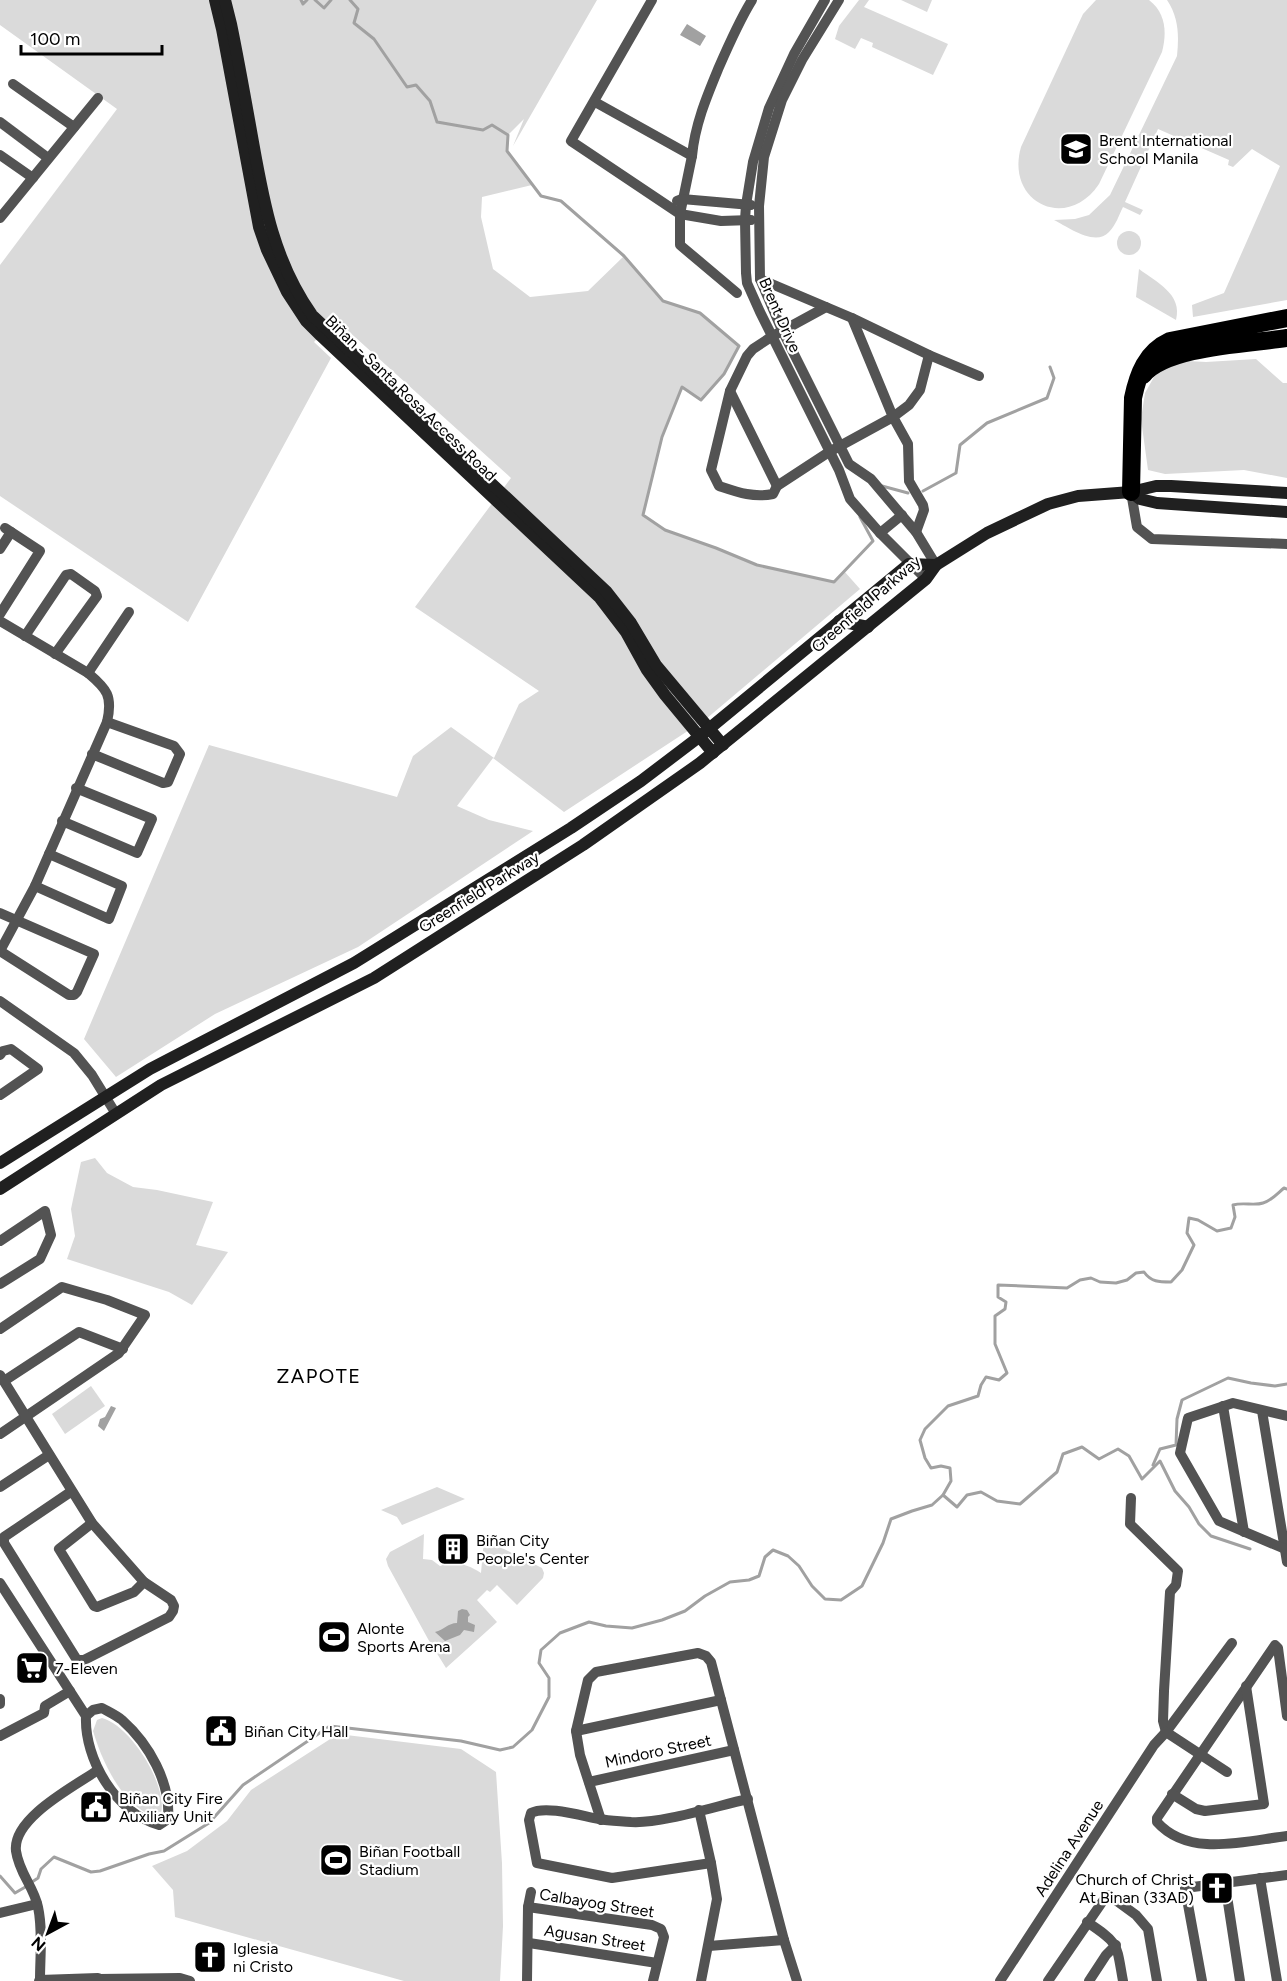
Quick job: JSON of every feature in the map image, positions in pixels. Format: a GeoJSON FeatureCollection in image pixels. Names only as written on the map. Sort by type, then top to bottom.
{"type":"FeatureCollection","features":[{"type":"Feature","properties":{"kind":"highway"},"geometry":{"type":"LineString","coordinates":[[1131,492],[1132,408],[1136,383],[1145,362],[1153,351],[1161,345],[1192,336],[1287,318]]}},
{"type":"Feature","properties":{"kind":"highway"},"geometry":{"type":"LineString","coordinates":[[1136,383],[1150,366],[1175,356],[1287,338]]}},
{"type":"Feature","properties":{"kind":"main road","name":"Biñan - Santa Rosa Access Road"},"geometry":{"type":"LineString","coordinates":[[215,0],[227,28]]}},
{"type":"Feature","properties":{"kind":"main road","name":"Biñan - Santa Rosa Access Road"},"geometry":{"type":"LineString","coordinates":[[225,0],[227,28],[259,227],[287,292],[309,318],[515,513],[600,598],[626,632],[653,679],[718,749]]}},
{"type":"Feature","properties":{"kind":"main road","name":"Greenfield Parkway"},"geometry":{"type":"LineString","coordinates":[[0,1189],[161,1085],[374,978],[583,845],[718,749],[926,579],[936,565],[987,533],[1048,504],[1078,496],[1131,492],[1156,486],[1287,493]]}},
{"type":"Feature","properties":{"kind":"main road","name":"Greenfield Parkway"},"geometry":{"type":"LineString","coordinates":[[1131,492],[1140,499],[1157,503],[1287,512]]}},
{"type":"Feature","properties":{"kind":"main road","name":"Greenfield Parkway"},"geometry":{"type":"LineString","coordinates":[[0,1163],[150,1069],[385,945],[571,828],[641,781],[704,733],[909,564],[936,565]]}},
{"type":"Feature","properties":{"kind":"main road"},"geometry":{"type":"LineString","coordinates":[[839,621],[868,627]]}},
{"type":"Feature","properties":{"kind":"main road"},"geometry":{"type":"LineString","coordinates":[[235,1025],[244,1043]]}},
{"type":"Feature","properties":{"kind":"street"},"geometry":{"type":"LineString","coordinates":[[652,0],[571,141],[680,214],[721,221],[758,220]]}},
{"type":"Feature","properties":{"kind":"street"},"geometry":{"type":"LineString","coordinates":[[738,293],[680,244],[680,214],[692,156],[694,133],[707,94],[752,0]]}},
{"type":"Feature","properties":{"kind":"street","name":"Brent Drive"},"geometry":{"type":"LineString","coordinates":[[825,0],[798,57],[769,108],[753,162],[745,219],[747,283],[771,336],[839,470],[850,499],[909,564],[926,579]]}},
{"type":"Feature","properties":{"kind":"street","name":"Brent Drive"},"geometry":{"type":"LineString","coordinates":[[839,0],[798,57],[767,147],[758,220],[760,279],[782,330],[849,464],[871,479],[916,532],[936,565]]}},
{"type":"Feature","properties":{"kind":"street"},"geometry":{"type":"LineString","coordinates":[[13,84],[74,127]]}},
{"type":"Feature","properties":{"kind":"street"},"geometry":{"type":"LineString","coordinates":[[0,218],[4,205],[33,178],[98,98]]}},
{"type":"Feature","properties":{"kind":"street"},"geometry":{"type":"LineString","coordinates":[[595,102],[692,156]]}},
{"type":"Feature","properties":{"kind":"street"},"geometry":{"type":"LineString","coordinates":[[0,122],[48,158]]}},
{"type":"Feature","properties":{"kind":"street"},"geometry":{"type":"LineString","coordinates":[[0,155],[33,178]]}},
{"type":"Feature","properties":{"kind":"street"},"geometry":{"type":"LineString","coordinates":[[665,204],[682,199],[759,206]]}},
{"type":"Feature","properties":{"kind":"street"},"geometry":{"type":"LineString","coordinates":[[760,279],[979,376]]}},
{"type":"Feature","properties":{"kind":"street"},"geometry":{"type":"LineString","coordinates":[[826,307],[771,336],[753,348],[747,356],[730,391],[711,470],[719,486],[745,495],[772,494],[777,486],[829,452],[893,417],[909,405],[920,390],[929,355]]}},
{"type":"Feature","properties":{"kind":"street"},"geometry":{"type":"LineString","coordinates":[[852,318],[893,417],[908,444],[909,481],[924,505],[916,532]]}},
{"type":"Feature","properties":{"kind":"street"},"geometry":{"type":"LineString","coordinates":[[730,391],[777,486]]}},
{"type":"Feature","properties":{"kind":"street"},"geometry":{"type":"LineString","coordinates":[[1131,492],[1137,527],[1152,539],[1287,544]]}},
{"type":"Feature","properties":{"kind":"street"},"geometry":{"type":"LineString","coordinates":[[880,533],[902,516]]}},
{"type":"Feature","properties":{"kind":"street"},"geometry":{"type":"LineString","coordinates":[[0,549],[8,530],[40,551],[0,614]]}},
{"type":"Feature","properties":{"kind":"street"},"geometry":{"type":"LineString","coordinates":[[25,636],[66,575],[70,574],[95,591],[97,596],[55,654]]}},
{"type":"Feature","properties":{"kind":"street"},"geometry":{"type":"LineString","coordinates":[[88,673],[129,612]]}},
{"type":"Feature","properties":{"kind":"street"},"geometry":{"type":"LineString","coordinates":[[0,621],[88,673],[99,682],[111,706],[35,886],[17,921],[0,951],[69,995],[74,995],[94,954],[17,921],[0,913]]}},
{"type":"Feature","properties":{"kind":"street"},"geometry":{"type":"LineString","coordinates":[[92,754],[164,783],[168,782],[180,754],[178,749],[165,742],[106,722]]}},
{"type":"Feature","properties":{"kind":"street"},"geometry":{"type":"LineString","coordinates":[[63,821],[137,853],[152,819],[76,788]]}},
{"type":"Feature","properties":{"kind":"street"},"geometry":{"type":"LineString","coordinates":[[35,886],[109,919],[122,886],[49,854]]}},
{"type":"Feature","properties":{"kind":"street"},"geometry":{"type":"LineString","coordinates":[[0,1001],[74,1053],[92,1075],[116,1114]]}},
{"type":"Feature","properties":{"kind":"street"},"geometry":{"type":"LineString","coordinates":[[0,1055],[3,1051],[11,1049],[38,1068],[38,1071],[0,1095]]}},
{"type":"Feature","properties":{"kind":"street"},"geometry":{"type":"LineString","coordinates":[[0,1241],[45,1210],[51,1234],[40,1259],[0,1284]]}},
{"type":"Feature","properties":{"kind":"street"},"geometry":{"type":"LineString","coordinates":[[0,1329],[62,1287],[107,1300],[145,1315],[119,1353],[27,1418],[0,1434]]}},
{"type":"Feature","properties":{"kind":"street"},"geometry":{"type":"LineString","coordinates":[[72,1491],[4,1537],[4,1543],[77,1660],[84,1660],[169,1617],[174,1606],[171,1600],[144,1582],[92,1523],[2,1378],[79,1332],[123,1349]]}},
{"type":"Feature","properties":{"kind":"street"},"geometry":{"type":"LineString","coordinates":[[1285,1549],[1219,1521],[1180,1453],[1188,1418],[1222,1406],[1233,1403],[1287,1416]]}},
{"type":"Feature","properties":{"kind":"street"},"geometry":{"type":"LineString","coordinates":[[1222,1406],[1244,1532]]}},
{"type":"Feature","properties":{"kind":"street"},"geometry":{"type":"LineString","coordinates":[[1262,1411],[1285,1533],[1287,1562]]}},
{"type":"Feature","properties":{"kind":"street"},"geometry":{"type":"LineString","coordinates":[[0,1487],[49,1455]]}},
{"type":"Feature","properties":{"kind":"street"},"geometry":{"type":"LineString","coordinates":[[1131,1498],[1130,1524],[1178,1571],[1176,1585],[1170,1592],[1164,1691],[1166,1732],[1227,1772]]}},
{"type":"Feature","properties":{"kind":"street"},"geometry":{"type":"LineString","coordinates":[[92,1523],[58,1549],[94,1606],[97,1607],[134,1592],[144,1582]]}},
{"type":"Feature","properties":{"kind":"street"},"geometry":{"type":"LineString","coordinates":[[0,1583],[86,1716],[85,1731],[90,1750],[98,1770],[109,1787],[137,1814],[159,1825],[168,1819],[167,1790],[154,1761],[140,1740],[122,1720],[102,1708],[93,1710],[86,1716]]}},
{"type":"Feature","properties":{"kind":"street","name":"Adelina Avenue"},"geometry":{"type":"LineString","coordinates":[[1000,1981],[1154,1745],[1232,1643]]}},
{"type":"Feature","properties":{"kind":"street"},"geometry":{"type":"LineString","coordinates":[[1287,1716],[1276,1647],[1273,1646],[1156,1818],[1156,1822],[1177,1836],[1193,1843],[1210,1845],[1287,1836]]}},
{"type":"Feature","properties":{"kind":"street"},"geometry":{"type":"LineString","coordinates":[[601,1820],[580,1755],[576,1731],[588,1680],[596,1672],[698,1653],[706,1656],[711,1662],[783,1940],[797,1981]]}},
{"type":"Feature","properties":{"kind":"street"},"geometry":{"type":"LineString","coordinates":[[1172,1794],[1196,1809],[1205,1811],[1264,1804],[1246,1686]]}},
{"type":"Feature","properties":{"kind":"street"},"geometry":{"type":"LineString","coordinates":[[0,1736],[44,1713],[45,1706],[70,1691]]}},
{"type":"Feature","properties":{"kind":"street"},"geometry":{"type":"LineString","coordinates":[[0,1699],[0,1704]]}},
{"type":"Feature","properties":{"kind":"street"},"geometry":{"type":"LineString","coordinates":[[576,1731],[721,1700]]}},
{"type":"Feature","properties":{"kind":"street","name":"Mindoro Street"},"geometry":{"type":"LineString","coordinates":[[589,1782],[734,1750]]}},
{"type":"Feature","properties":{"kind":"street"},"geometry":{"type":"LineString","coordinates":[[98,1770],[42,1808],[30,1819],[16,1841],[22,1874],[36,1900],[40,1981],[180,1978],[190,1981]]}},
{"type":"Feature","properties":{"kind":"street"},"geometry":{"type":"LineString","coordinates":[[711,1863],[612,1878],[537,1863],[530,1820],[531,1813],[536,1810],[564,1812],[601,1820],[634,1822],[665,1818],[748,1799]]}},
{"type":"Feature","properties":{"kind":"street"},"geometry":{"type":"LineString","coordinates":[[699,1810],[717,1899],[701,1981]]}},
{"type":"Feature","properties":{"kind":"street"},"geometry":{"type":"LineString","coordinates":[[1202,1981],[1185,1888],[1287,1875]]}},
{"type":"Feature","properties":{"kind":"street"},"geometry":{"type":"LineString","coordinates":[[1260,1878],[1279,1981],[1287,1980]]}},
{"type":"Feature","properties":{"kind":"street"},"geometry":{"type":"LineString","coordinates":[[1225,1883],[1240,1981]]}},
{"type":"Feature","properties":{"kind":"street"},"geometry":{"type":"LineString","coordinates":[[529,1981],[528,1907],[531,1892]]}},
{"type":"Feature","properties":{"kind":"street"},"geometry":{"type":"LineString","coordinates":[[1048,1981],[1107,1895],[1144,1922],[1148,1929],[1157,1981]]}},
{"type":"Feature","properties":{"kind":"street"},"geometry":{"type":"LineString","coordinates":[[0,1913],[36,1900]]}},
{"type":"Feature","properties":{"kind":"street","name":"Calbayog Street"},"geometry":{"type":"LineString","coordinates":[[528,1907],[661,1929],[664,1937],[657,1963]]}},
{"type":"Feature","properties":{"kind":"street"},"geometry":{"type":"LineString","coordinates":[[1087,1922],[1109,1936],[1116,1945],[1123,1981]]}},
{"type":"Feature","properties":{"kind":"street"},"geometry":{"type":"LineString","coordinates":[[709,1946],[783,1940]]}},
{"type":"Feature","properties":{"kind":"street","name":"Agusan Street"},"geometry":{"type":"LineString","coordinates":[[529,1943],[657,1963]]}},
{"type":"Feature","properties":{"kind":"street"},"geometry":{"type":"LineString","coordinates":[[1089,1981],[1106,1955],[1116,1945]]}},
{"type":"Feature","properties":{"kind":"street"},"geometry":{"type":"LineString","coordinates":[[653,1981],[657,1963]]}},
{"type":"Feature","properties":{"kind":"shaded area"},"geometry":{"type":"Polygon","coordinates":[[[0,0],[597,0],[513,146],[524,119],[508,135],[507,151],[532,185],[482,197],[481,217],[493,269],[530,297],[588,291],[624,256],[663,301],[700,313],[739,346],[724,374],[701,400],[682,387],[662,437],[644,515],[665,530],[757,565],[833,582],[844,571],[860,589],[706,719],[564,812],[493,758],[457,806],[489,820],[533,831],[358,947],[215,1014],[116,1077],[84,1039],[209,745],[397,797],[413,756],[451,727],[494,758],[519,704],[539,691],[415,607],[511,478],[335,319],[314,342],[331,358],[188,622],[0,496],[0,265],[117,109],[0,25],[0,0]]]}},
{"type":"Feature","properties":{"kind":"shaded area"},"geometry":{"type":"Polygon","coordinates":[[[859,0],[869,0],[864,7],[948,44],[933,75],[872,47],[873,43],[861,38],[855,49],[835,39],[839,26],[859,0]]]}},
{"type":"Feature","properties":{"kind":"shaded area"},"geometry":{"type":"Polygon","coordinates":[[[901,0],[932,0],[927,12],[901,0]]]}},
{"type":"Feature","properties":{"kind":"shaded area"},"geometry":{"type":"Polygon","coordinates":[[[1096,0],[1149,0],[1162,17],[1165,31],[1164,45],[1099,184],[1086,198],[1071,206],[1056,208],[1042,204],[1030,196],[1022,183],[1018,167],[1021,147],[1083,14],[1096,0]]]}},
{"type":"Feature","properties":{"kind":"shaded area"},"geometry":{"type":"Polygon","coordinates":[[[1167,0],[1287,0],[1287,300],[1193,317],[1192,305],[1224,293],[1280,166],[1252,149],[1233,167],[1228,165],[1229,160],[1158,129],[1125,202],[1143,210],[1140,215],[1123,207],[1109,232],[1096,237],[1089,237],[1074,231],[1054,220],[1075,219],[1089,215],[1110,195],[1177,56],[1177,27],[1167,0]]]}},
{"type":"Feature","properties":{"kind":"shaded area"},"geometry":{"type":"Polygon","coordinates":[[[687,24],[706,36],[700,46],[680,35],[687,24]]]}},
{"type":"Feature","properties":{"kind":"shaded area"},"geometry":{"type":"Polygon","coordinates":[[[1129,231],[1138,234],[1141,243],[1138,252],[1129,255],[1120,252],[1117,243],[1120,234],[1129,231]]]}},
{"type":"Feature","properties":{"kind":"shaded area"},"geometry":{"type":"Polygon","coordinates":[[[1139,269],[1172,296],[1176,303],[1176,320],[1136,297],[1139,269]]]}},
{"type":"Feature","properties":{"kind":"shaded area"},"geometry":{"type":"Polygon","coordinates":[[[1256,359],[1283,383],[1287,383],[1287,478],[1244,470],[1165,474],[1148,470],[1141,419],[1145,393],[1154,377],[1164,367],[1187,361],[1256,359]]]}},
{"type":"Feature","properties":{"kind":"shaded area"},"geometry":{"type":"Polygon","coordinates":[[[95,1158],[107,1173],[133,1187],[213,1202],[196,1245],[228,1252],[192,1305],[169,1292],[67,1259],[75,1236],[71,1209],[81,1162],[95,1158]]]}},
{"type":"Feature","properties":{"kind":"shaded area"},"geometry":{"type":"Polygon","coordinates":[[[91,1386],[105,1406],[65,1434],[52,1414],[91,1386]]]}},
{"type":"Feature","properties":{"kind":"shaded area"},"geometry":{"type":"Polygon","coordinates":[[[111,1406],[116,1408],[104,1431],[98,1426],[100,1419],[105,1417],[111,1406]]]}},
{"type":"Feature","properties":{"kind":"shaded area"},"geometry":{"type":"Polygon","coordinates":[[[437,1487],[465,1499],[402,1525],[397,1517],[381,1510],[437,1487]]]}},
{"type":"Feature","properties":{"kind":"shaded area"},"geometry":{"type":"Polygon","coordinates":[[[424,1534],[423,1559],[432,1560],[440,1566],[461,1564],[481,1573],[484,1539],[542,1568],[544,1573],[543,1578],[517,1605],[497,1585],[490,1592],[487,1590],[477,1600],[497,1622],[446,1668],[386,1559],[390,1552],[424,1534]]]}},
{"type":"Feature","properties":{"kind":"shaded area"},"geometry":{"type":"Polygon","coordinates":[[[467,1610],[470,1615],[468,1622],[475,1625],[474,1632],[464,1630],[460,1635],[445,1641],[435,1632],[457,1623],[458,1611],[467,1610]]]}},
{"type":"Feature","properties":{"kind":"shaded area"},"geometry":{"type":"Polygon","coordinates":[[[102,1718],[124,1732],[145,1758],[159,1788],[162,1802],[161,1814],[156,1817],[133,1804],[108,1769],[93,1731],[97,1720],[102,1718]]]}},
{"type":"Feature","properties":{"kind":"shaded area","name":"Biñan Football Stadium"},"geometry":{"type":"Polygon","coordinates":[[[338,1734],[461,1749],[496,1772],[502,1863],[503,1926],[500,1981],[404,1981],[175,1917],[173,1890],[152,1866],[187,1851],[227,1821],[251,1790],[338,1734]]]}},
{"type":"Feature","properties":{"kind":"waterway"},"geometry":{"type":"LineString","coordinates":[[301,0],[303,4],[307,0]]}},
{"type":"Feature","properties":{"kind":"waterway"},"geometry":{"type":"LineString","coordinates":[[315,0],[324,8],[331,0]]}},
{"type":"Feature","properties":{"kind":"waterway"},"geometry":{"type":"LineString","coordinates":[[350,0],[358,9],[354,23],[374,39],[407,87],[416,85],[430,101],[437,122],[483,130],[492,125],[508,135],[507,151],[541,196],[561,201],[624,256],[663,301],[700,313],[739,346],[724,374],[701,400],[682,387],[662,437],[643,515],[665,530],[757,565],[834,582],[873,541],[860,517]]}},
{"type":"Feature","properties":{"kind":"waterway"},"geometry":{"type":"LineString","coordinates":[[923,491],[956,473],[960,445],[987,423],[1047,398],[1054,378],[1050,367]]}},
{"type":"Feature","properties":{"kind":"waterway"},"geometry":{"type":"LineString","coordinates":[[882,486],[908,493]]}},
{"type":"Feature","properties":{"kind":"waterway"},"geometry":{"type":"LineString","coordinates":[[32,1882],[38,1878],[41,1869],[54,1857],[91,1872],[164,1851],[209,1823],[243,1785],[330,1726],[461,1741],[500,1750],[513,1747],[532,1730],[549,1697],[549,1678],[539,1663],[541,1650],[560,1633],[589,1622],[632,1628],[662,1620],[685,1611],[730,1582],[749,1580],[759,1576],[765,1557],[773,1550],[788,1556],[799,1566],[812,1586],[825,1599],[841,1600],[862,1586],[883,1543],[891,1519],[932,1505],[943,1495],[951,1481],[950,1468],[941,1466],[931,1468],[925,1458],[920,1440],[925,1429],[948,1406],[978,1396],[986,1377],[999,1380],[1007,1373],[995,1344],[995,1316],[1005,1309],[1006,1302],[998,1297],[998,1285],[1067,1288],[1080,1280],[1091,1278],[1100,1282],[1116,1283],[1127,1280],[1136,1273],[1144,1272],[1156,1281],[1171,1282],[1182,1270],[1194,1245],[1187,1233],[1189,1218],[1198,1220],[1217,1231],[1231,1228],[1235,1217],[1233,1205],[1263,1203],[1272,1199],[1284,1188],[1287,1189]]}},
{"type":"Feature","properties":{"kind":"waterway"},"geometry":{"type":"LineString","coordinates":[[1153,1465],[1160,1449],[1176,1445],[1177,1419],[1182,1400],[1228,1378],[1275,1386],[1287,1384]]}},
{"type":"Feature","properties":{"kind":"waterway"},"geometry":{"type":"LineString","coordinates":[[943,1495],[957,1507],[967,1495],[981,1492],[997,1501],[1020,1504],[1057,1472],[1063,1454],[1082,1447],[1099,1459],[1118,1449],[1129,1456],[1142,1479],[1160,1461],[1175,1491],[1189,1507],[1199,1524],[1211,1536],[1250,1549]]}},
{"type":"Feature","properties":{"kind":"waterway"},"geometry":{"type":"LineString","coordinates":[[0,1876],[15,1893],[27,1886]]}},
{"type":"Feature","properties":{"kind":"place","name":"Brent International School Manila"},"geometry":{"type":"Point","coordinates":[1076,149]}},
{"type":"Feature","properties":{"kind":"place","name":"Biñan City People's Center"},"geometry":{"type":"Point","coordinates":[453,1549]}},
{"type":"Feature","properties":{"kind":"place","name":"Alonte Sports Arena"},"geometry":{"type":"Point","coordinates":[334,1637]}},
{"type":"Feature","properties":{"kind":"place","name":"7-Eleven"},"geometry":{"type":"Point","coordinates":[32,1668]}},
{"type":"Feature","properties":{"kind":"place","name":"Biñan City Hall"},"geometry":{"type":"Point","coordinates":[221,1731]}},
{"type":"Feature","properties":{"kind":"place","name":"Biñan City Fire Auxiliary Unit"},"geometry":{"type":"Point","coordinates":[96,1807]}},
{"type":"Feature","properties":{"kind":"place","name":"Biñan Football Stadium"},"geometry":{"type":"Point","coordinates":[336,1860]}},
{"type":"Feature","properties":{"kind":"place","name":"Church of Christ At Binan (33AD)"},"geometry":{"type":"Point","coordinates":[1217,1888]}},
{"type":"Feature","properties":{"kind":"place","name":"Iglesia ni Cristo"},"geometry":{"type":"Point","coordinates":[210,1957]}},
{"type":"Feature","properties":{"kind":"district","name":"ZAPOTE"},"geometry":{"type":"Point","coordinates":[319,1376]}}]}
